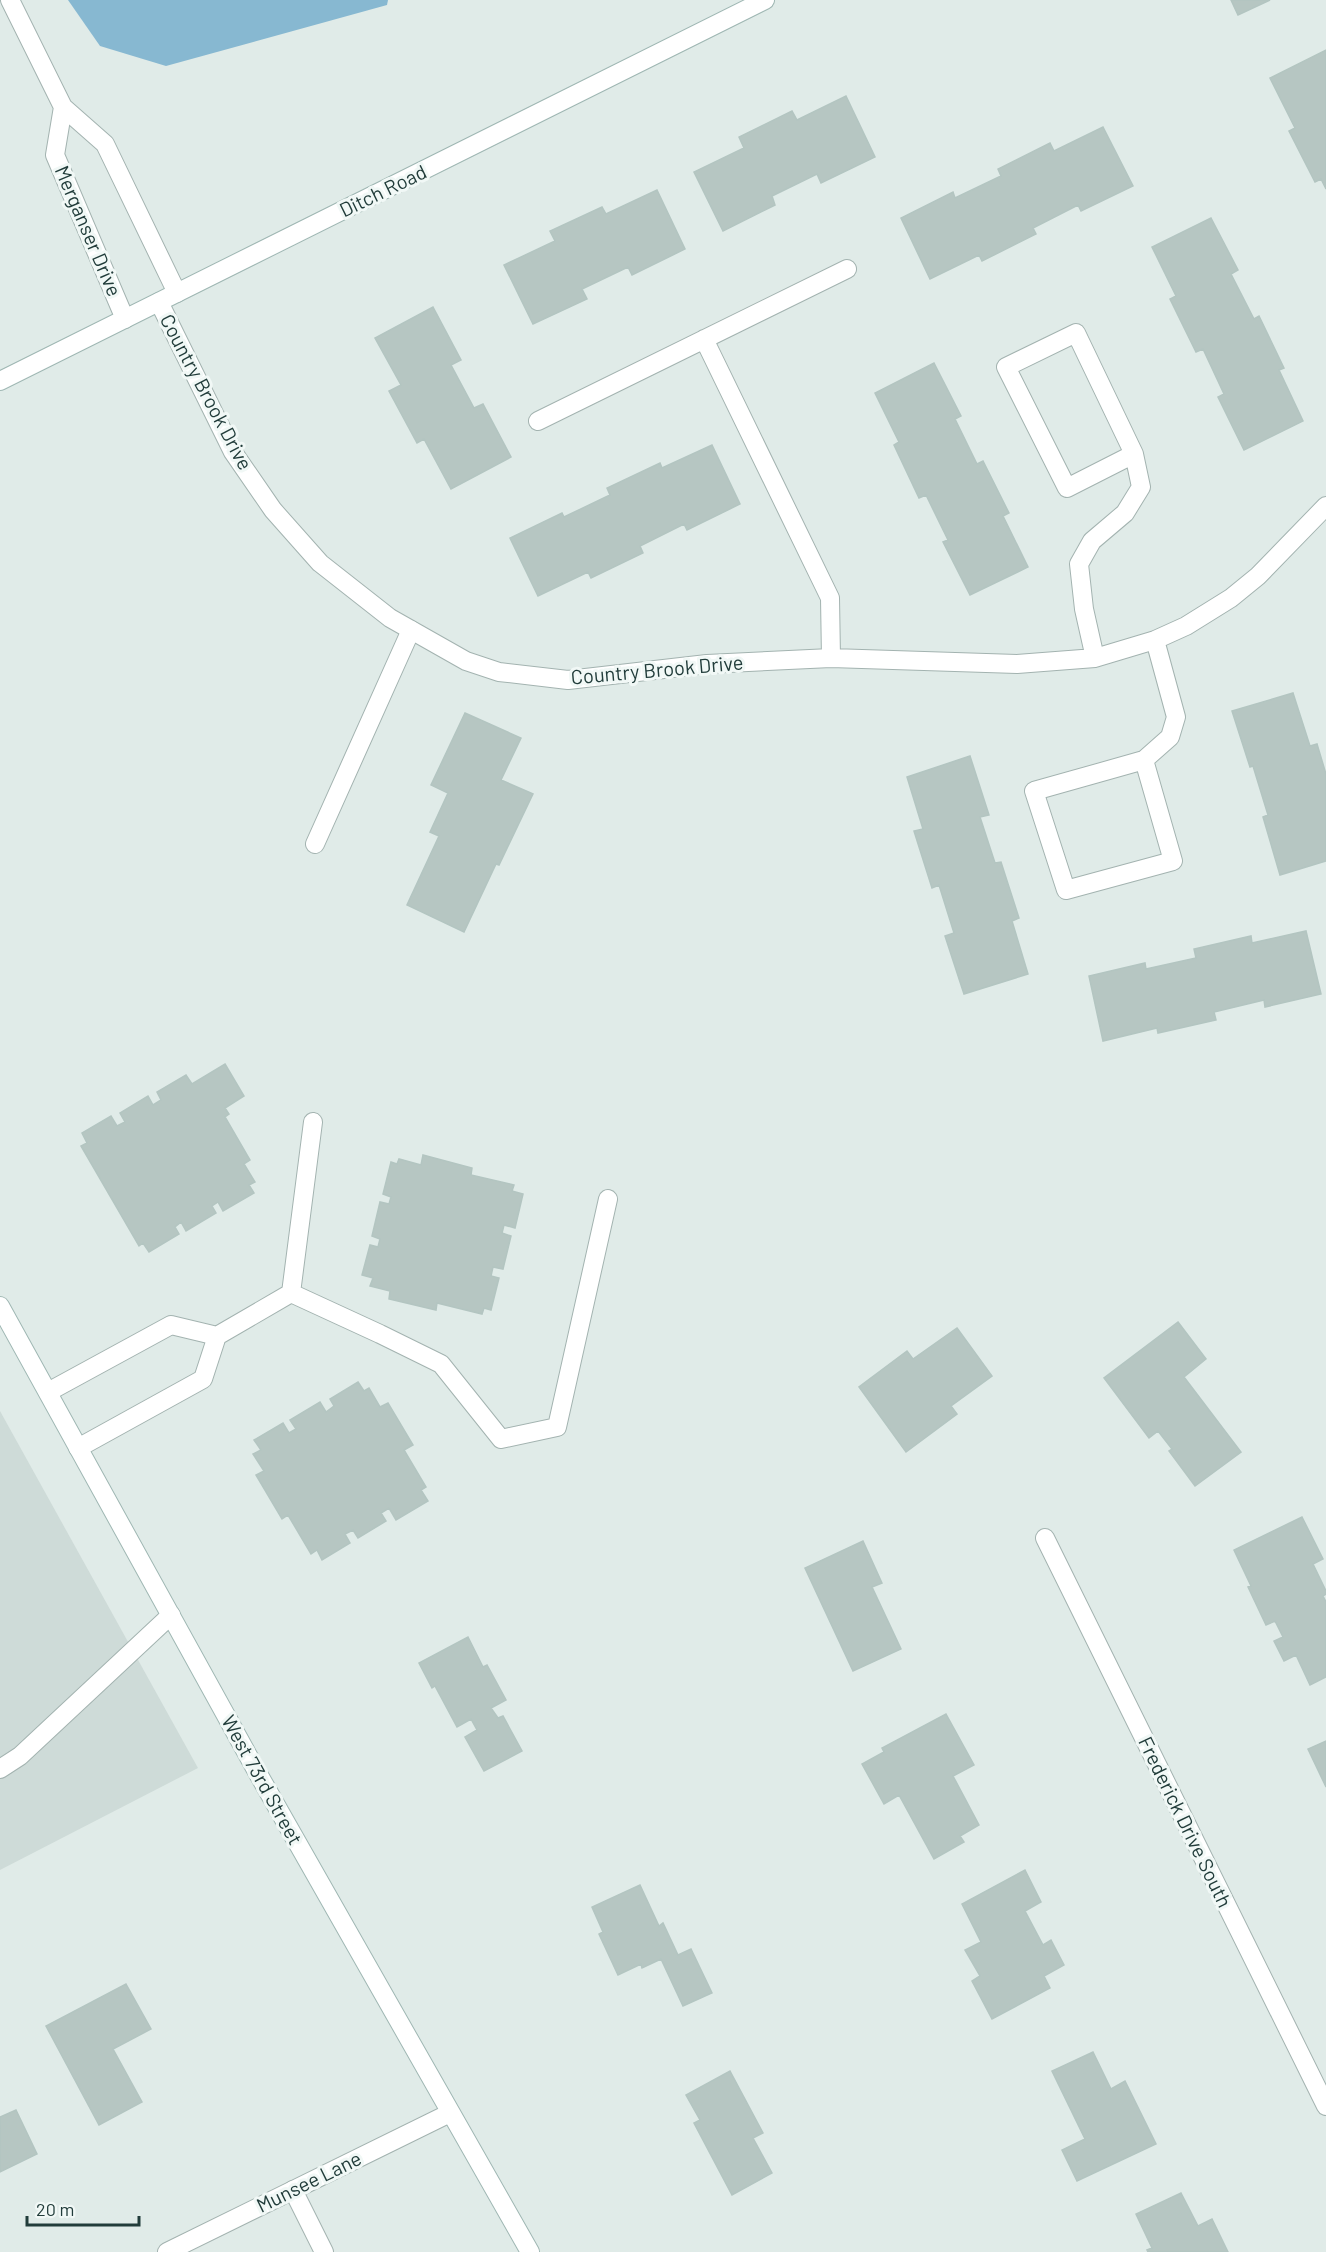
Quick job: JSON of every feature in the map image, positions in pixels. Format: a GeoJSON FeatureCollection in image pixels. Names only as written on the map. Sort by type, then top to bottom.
{"type":"FeatureCollection","features":[{"type":"Feature","properties":{"kind":"street"},"geometry":{"type":"LineString","coordinates":[[10,0],[63,107],[105,144],[177,293]]}},
{"type":"Feature","properties":{"kind":"street","name":"Ditch Road"},"geometry":{"type":"LineString","coordinates":[[0,381],[765,0]]}},
{"type":"Feature","properties":{"kind":"street","name":"Merganser Drive"},"geometry":{"type":"LineString","coordinates":[[63,107],[55,155],[125,319]]}},
{"type":"Feature","properties":{"kind":"street"},"geometry":{"type":"LineString","coordinates":[[538,421],[847,269]]}},
{"type":"Feature","properties":{"kind":"street","name":"Country Brook Drive"},"geometry":{"type":"LineString","coordinates":[[159,302],[233,452],[273,510],[320,563],[390,618],[466,661],[499,672],[568,680],[707,664],[831,658],[1017,664],[1095,658],[1155,640],[1186,626],[1231,598],[1258,576],[1326,506]]}},
{"type":"Feature","properties":{"kind":"street"},"geometry":{"type":"LineString","coordinates":[[1095,658],[1084,609],[1079,564],[1092,541],[1125,513],[1141,487],[1134,454],[1076,333],[1006,367],[1067,488],[1134,454]]}},
{"type":"Feature","properties":{"kind":"street"},"geometry":{"type":"LineString","coordinates":[[704,339],[830,597],[831,658]]}},
{"type":"Feature","properties":{"kind":"street"},"geometry":{"type":"LineString","coordinates":[[315,844],[411,630]]}},
{"type":"Feature","properties":{"kind":"street"},"geometry":{"type":"LineString","coordinates":[[1144,760],[1173,861],[1066,890],[1034,791],[1144,760],[1170,736],[1176,717],[1155,640]]}},
{"type":"Feature","properties":{"kind":"street"},"geometry":{"type":"LineString","coordinates":[[291,1293],[313,1122]]}},
{"type":"Feature","properties":{"kind":"street"},"geometry":{"type":"LineString","coordinates":[[291,1293],[441,1364],[501,1439],[557,1426],[608,1199]]}},
{"type":"Feature","properties":{"kind":"street"},"geometry":{"type":"LineString","coordinates":[[78,1448],[203,1378],[217,1336],[291,1293]]}},
{"type":"Feature","properties":{"kind":"street","name":"West 73rd Street"},"geometry":{"type":"LineString","coordinates":[[0,1306],[450,2113],[530,2252]]}},
{"type":"Feature","properties":{"kind":"street"},"geometry":{"type":"LineString","coordinates":[[48,1392],[171,1325],[217,1336]]}},
{"type":"Feature","properties":{"kind":"street","name":"Frederick Drive South"},"geometry":{"type":"LineString","coordinates":[[1045,1538],[1326,2106]]}},
{"type":"Feature","properties":{"kind":"street"},"geometry":{"type":"LineString","coordinates":[[0,1769],[20,1756],[171,1615]]}},
{"type":"Feature","properties":{"kind":"street","name":"Munsee Lane"},"geometry":{"type":"LineString","coordinates":[[167,2252],[450,2113]]}},
{"type":"Feature","properties":{"kind":"street"},"geometry":{"type":"LineString","coordinates":[[293,2190],[324,2252]]}},
{"type":"Feature","properties":{"kind":"shaded area"},"geometry":{"type":"Polygon","coordinates":[[[0,1411],[198,1768],[0,1870],[0,1411]]]}},
{"type":"Feature","properties":{"kind":"water"},"geometry":{"type":"Polygon","coordinates":[[[68,0],[388,0],[387,5],[166,66],[100,46],[68,0]]]}},
{"type":"Feature","properties":{"kind":"building"},"geometry":{"type":"Polygon","coordinates":[[[1231,0],[1270,0],[1238,15],[1231,0]]]}},
{"type":"Feature","properties":{"kind":"building"},"geometry":{"type":"Polygon","coordinates":[[[1326,50],[1326,189],[1321,179],[1315,182],[1289,131],[1295,128],[1270,78],[1326,50]]]}},
{"type":"Feature","properties":{"kind":"building"},"geometry":{"type":"Polygon","coordinates":[[[846,96],[875,157],[821,183],[817,174],[772,196],[775,205],[723,231],[694,172],[744,148],[739,137],[792,111],[797,120],[846,96]]]}},
{"type":"Feature","properties":{"kind":"building"},"geometry":{"type":"Polygon","coordinates":[[[1103,127],[1133,186],[1081,211],[1078,205],[1033,228],[1036,234],[982,261],[979,255],[930,279],[901,218],[953,192],[955,198],[1001,176],[998,169],[1050,143],[1054,151],[1103,127]]]}},
{"type":"Feature","properties":{"kind":"building"},"geometry":{"type":"Polygon","coordinates":[[[657,190],[685,249],[632,275],[628,267],[582,289],[587,299],[533,324],[504,265],[555,241],[550,231],[602,207],[606,214],[657,190]]]}},
{"type":"Feature","properties":{"kind":"building"},"geometry":{"type":"Polygon","coordinates":[[[1211,218],[1238,270],[1231,274],[1254,319],[1259,316],[1284,368],[1279,370],[1303,421],[1244,450],[1218,397],[1224,394],[1203,349],[1196,352],[1170,299],[1176,296],[1152,247],[1211,218]]]}},
{"type":"Feature","properties":{"kind":"building"},"geometry":{"type":"Polygon","coordinates":[[[433,307],[461,360],[451,365],[474,408],[483,404],[511,457],[451,489],[424,439],[417,443],[389,391],[401,385],[375,338],[433,307]]]}},
{"type":"Feature","properties":{"kind":"building"},"geometry":{"type":"Polygon","coordinates":[[[934,363],[961,416],[955,419],[977,464],[983,461],[1009,513],[1003,516],[1028,567],[970,595],[943,542],[948,540],[926,495],[919,498],[894,445],[899,442],[875,393],[934,363]]]}},
{"type":"Feature","properties":{"kind":"building"},"geometry":{"type":"Polygon","coordinates":[[[712,445],[740,504],[687,530],[684,524],[640,546],[643,553],[591,578],[588,572],[538,596],[510,538],[562,513],[564,517],[610,495],[607,488],[660,463],[662,468],[712,445]]]}},
{"type":"Feature","properties":{"kind":"building"},"geometry":{"type":"Polygon","coordinates":[[[1293,693],[1310,746],[1317,744],[1326,774],[1326,861],[1280,875],[1263,817],[1268,815],[1253,766],[1250,767],[1232,711],[1293,693]]]}},
{"type":"Feature","properties":{"kind":"building"},"geometry":{"type":"Polygon","coordinates":[[[465,713],[521,738],[501,780],[533,794],[464,932],[407,905],[439,836],[430,832],[448,793],[431,785],[465,713]]]}},
{"type":"Feature","properties":{"kind":"building"},"geometry":{"type":"Polygon","coordinates":[[[970,756],[989,815],[980,817],[995,863],[1001,862],[1019,918],[1012,921],[1028,974],[964,994],[945,936],[954,933],[939,885],[932,888],[914,831],[923,829],[907,777],[970,756]]]}},
{"type":"Feature","properties":{"kind":"building"},"geometry":{"type":"Polygon","coordinates":[[[1306,931],[1321,994],[1265,1007],[1264,1000],[1214,1012],[1216,1020],[1158,1033],[1157,1028],[1103,1041],[1089,976],[1145,963],[1146,969],[1196,958],[1194,949],[1251,936],[1252,943],[1306,931]]]}},
{"type":"Feature","properties":{"kind":"building"},"geometry":{"type":"Polygon","coordinates":[[[225,1064],[244,1096],[225,1108],[229,1114],[225,1117],[250,1160],[244,1164],[255,1182],[249,1185],[254,1193],[223,1211],[218,1202],[212,1206],[216,1213],[186,1231],[181,1222],[175,1227],[179,1234],[149,1252],[143,1243],[139,1246],[81,1146],[87,1143],[82,1133],[111,1116],[117,1126],[125,1122],[120,1113],[148,1096],[153,1105],[161,1100],[157,1092],[186,1075],[192,1084],[225,1064]]]}},
{"type":"Feature","properties":{"kind":"building"},"geometry":{"type":"Polygon","coordinates":[[[423,1155],[472,1168],[471,1175],[514,1185],[512,1191],[523,1194],[515,1228],[504,1225],[502,1233],[511,1236],[503,1269],[493,1267],[491,1276],[499,1278],[491,1310],[484,1308],[482,1314],[437,1303],[436,1310],[389,1299],[390,1291],[370,1286],[373,1278],[362,1275],[370,1245],[378,1247],[380,1239],[372,1236],[380,1202],[389,1204],[391,1197],[383,1194],[391,1162],[397,1164],[399,1159],[421,1165],[423,1155]]]}},
{"type":"Feature","properties":{"kind":"building"},"geometry":{"type":"Polygon","coordinates":[[[1178,1322],[1206,1359],[1184,1377],[1241,1452],[1195,1486],[1169,1451],[1172,1449],[1158,1431],[1149,1438],[1104,1378],[1178,1322]]]}},
{"type":"Feature","properties":{"kind":"building"},"geometry":{"type":"Polygon","coordinates":[[[957,1328],[992,1376],[951,1406],[957,1414],[906,1452],[859,1387],[907,1351],[913,1359],[957,1328]]]}},
{"type":"Feature","properties":{"kind":"building"},"geometry":{"type":"Polygon","coordinates":[[[358,1382],[364,1391],[369,1388],[380,1407],[388,1403],[413,1445],[404,1450],[426,1487],[421,1490],[428,1501],[396,1520],[389,1508],[381,1513],[386,1521],[358,1538],[353,1530],[345,1534],[350,1543],[322,1560],[317,1550],[311,1554],[288,1515],[282,1519],[256,1475],[264,1471],[253,1454],[261,1450],[254,1440],[283,1423],[289,1433],[296,1429],[290,1420],[320,1402],[326,1412],[334,1406],[330,1399],[358,1382]]]}},
{"type":"Feature","properties":{"kind":"building"},"geometry":{"type":"Polygon","coordinates":[[[1302,1517],[1323,1559],[1313,1564],[1326,1591],[1323,1596],[1326,1602],[1326,1677],[1310,1685],[1296,1655],[1284,1661],[1274,1641],[1283,1637],[1275,1621],[1266,1625],[1234,1550],[1302,1517]]]}},
{"type":"Feature","properties":{"kind":"building"},"geometry":{"type":"Polygon","coordinates":[[[863,1541],[882,1583],[872,1587],[901,1649],[853,1671],[805,1568],[863,1541]]]}},
{"type":"Feature","properties":{"kind":"building"},"geometry":{"type":"Polygon","coordinates":[[[468,1637],[483,1667],[487,1665],[506,1700],[491,1708],[498,1718],[503,1716],[522,1751],[484,1771],[465,1737],[477,1730],[471,1719],[457,1727],[435,1686],[432,1688],[419,1663],[468,1637]]]}},
{"type":"Feature","properties":{"kind":"building"},"geometry":{"type":"Polygon","coordinates":[[[946,1714],[974,1765],[953,1776],[979,1825],[960,1836],[964,1842],[934,1859],[899,1795],[884,1804],[862,1764],[884,1752],[882,1748],[946,1714]]]}},
{"type":"Feature","properties":{"kind":"building"},"geometry":{"type":"Polygon","coordinates":[[[1326,1741],[1326,1787],[1308,1749],[1326,1741]]]}},
{"type":"Feature","properties":{"kind":"building"},"geometry":{"type":"Polygon","coordinates":[[[1025,1870],[1041,1902],[1025,1911],[1043,1945],[1051,1940],[1064,1965],[1044,1976],[1050,1988],[992,2019],[972,1981],[980,1976],[965,1950],[981,1942],[962,1904],[1025,1870]]]}},
{"type":"Feature","properties":{"kind":"building"},"geometry":{"type":"Polygon","coordinates":[[[640,1885],[659,1926],[663,1923],[678,1955],[691,1949],[712,1993],[683,2006],[661,1959],[642,1968],[641,1964],[618,1975],[599,1934],[603,1932],[592,1907],[640,1885]]]}},
{"type":"Feature","properties":{"kind":"building"},"geometry":{"type":"Polygon","coordinates":[[[126,1984],[151,2029],[113,2049],[142,2102],[99,2125],[46,2026],[126,1984]]]}},
{"type":"Feature","properties":{"kind":"building"},"geometry":{"type":"Polygon","coordinates":[[[1093,2052],[1111,2089],[1125,2081],[1156,2144],[1077,2181],[1062,2150],[1085,2139],[1052,2071],[1093,2052]]]}},
{"type":"Feature","properties":{"kind":"building"},"geometry":{"type":"Polygon","coordinates":[[[730,2071],[763,2133],[753,2138],[772,2173],[732,2195],[694,2123],[700,2120],[686,2095],[730,2071]]]}},
{"type":"Feature","properties":{"kind":"building"},"geometry":{"type":"Polygon","coordinates":[[[16,2110],[37,2154],[0,2172],[0,2117],[16,2110]]]}},
{"type":"Feature","properties":{"kind":"building"},"geometry":{"type":"Polygon","coordinates":[[[1181,2193],[1198,2226],[1212,2219],[1228,2252],[1148,2252],[1147,2250],[1152,2248],[1136,2214],[1181,2193]]]}}]}
